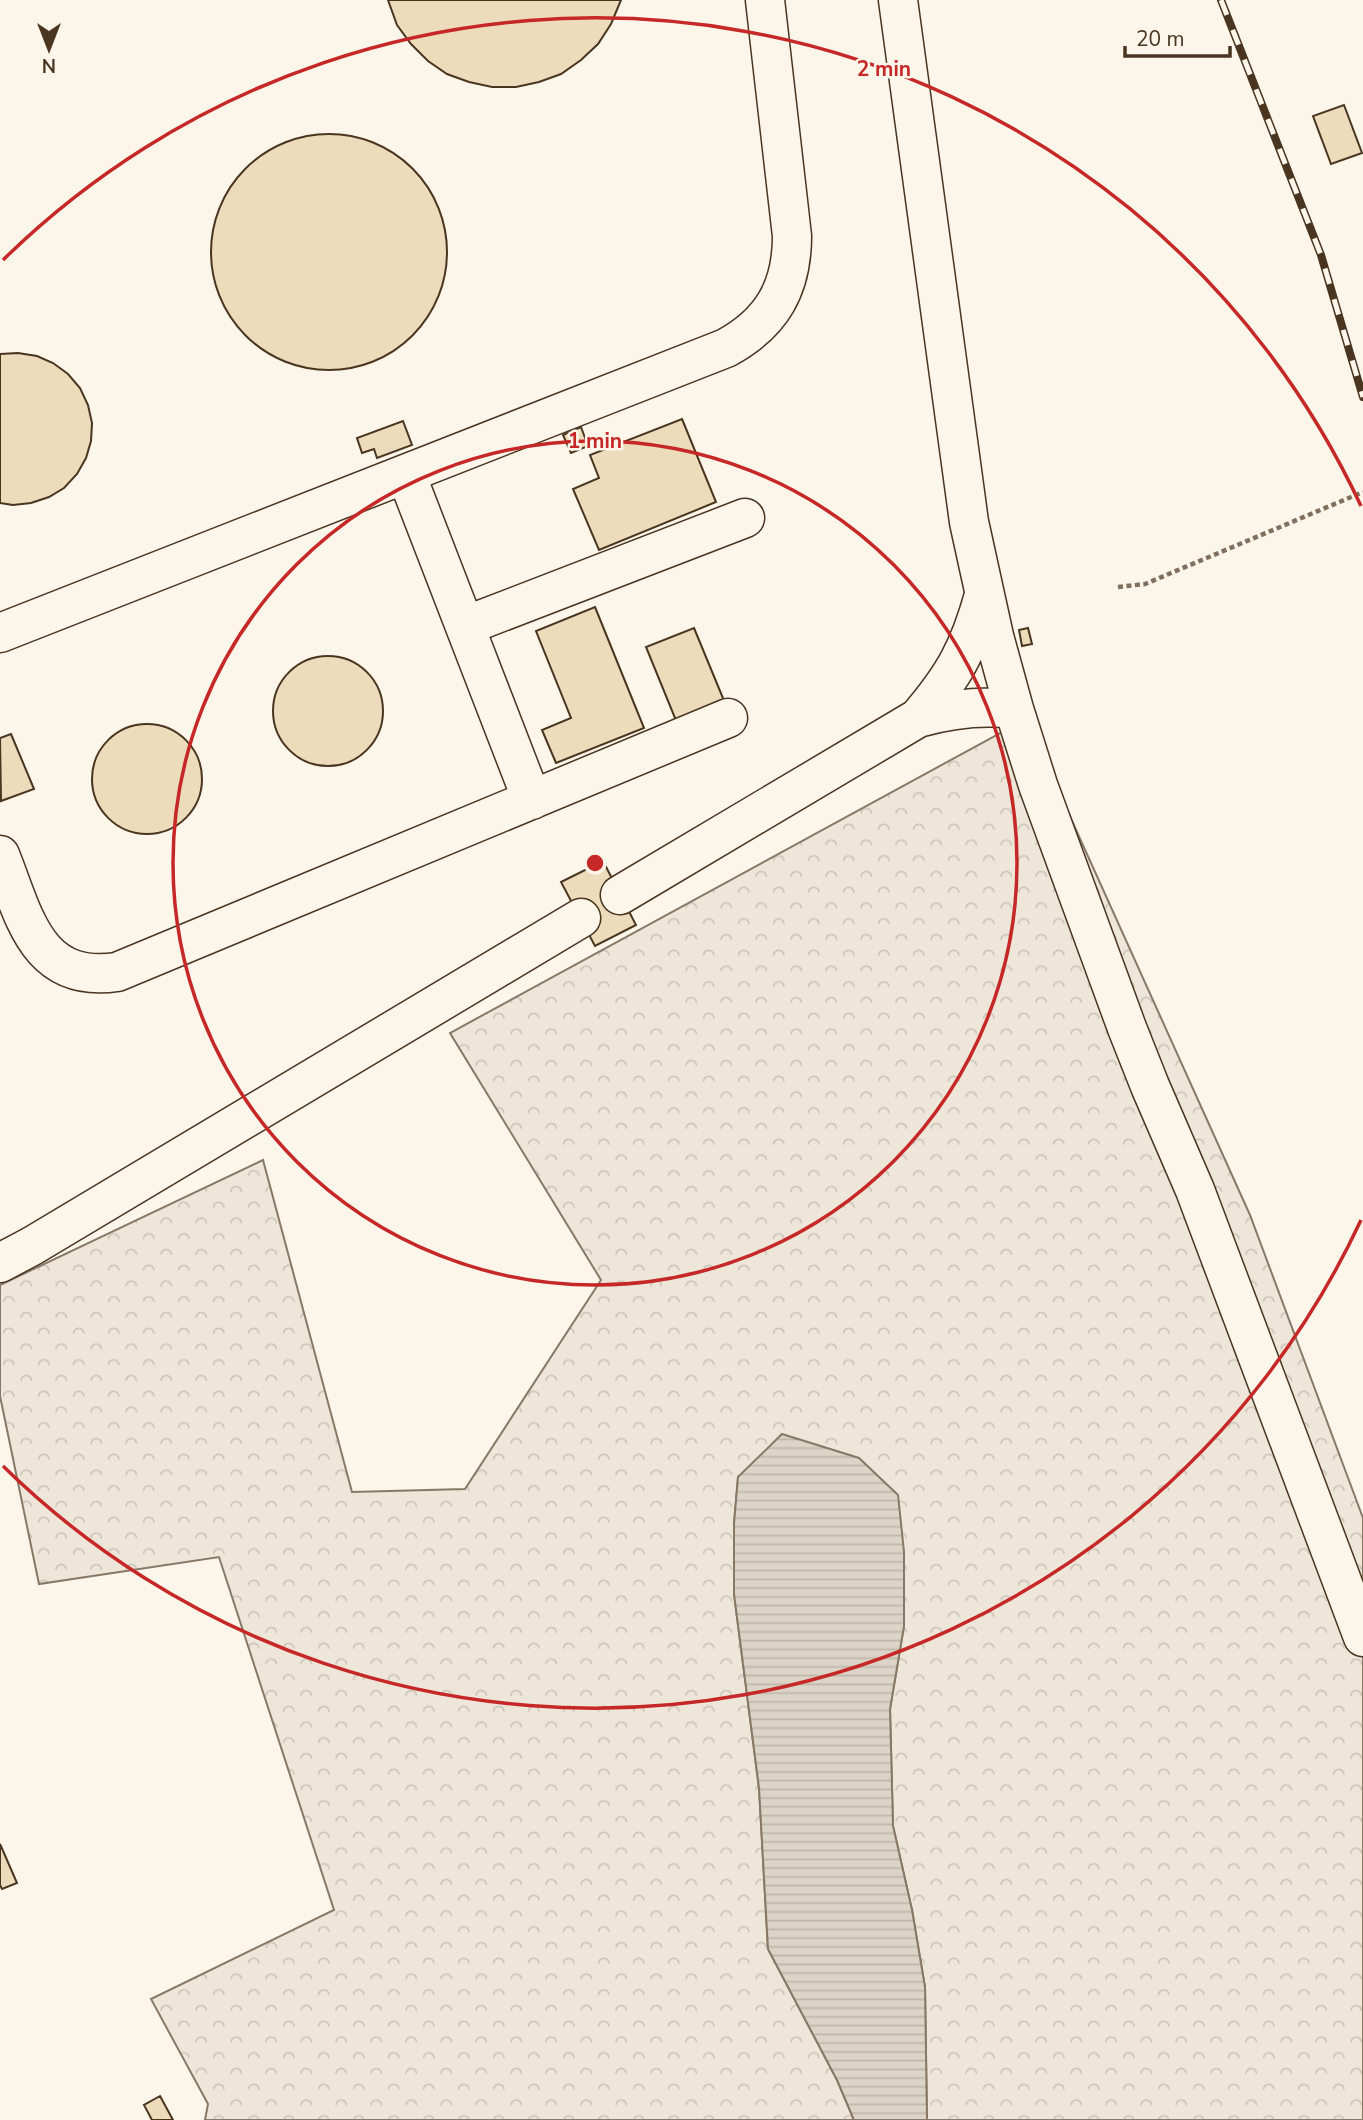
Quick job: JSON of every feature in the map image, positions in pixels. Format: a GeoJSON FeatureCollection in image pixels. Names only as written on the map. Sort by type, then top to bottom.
{"type":"FeatureCollection","features":[{"type":"Feature","properties":{"kind":"lane"},"geometry":{"type":"LineString","coordinates":[[0,633],[726,348],[744,338],[773,308],[789,274],[792,254],[765,0]]}},
{"type":"Feature","properties":{"kind":"lane"},"geometry":{"type":"LineString","coordinates":[[898,0],[961,471],[984,594],[1014,709],[1038,785],[1127,1028],[1195,1190],[1363,1637]]}},
{"type":"Feature","properties":{"kind":"lane"},"geometry":{"type":"LineString","coordinates":[[406,474],[532,800]]}},
{"type":"Feature","properties":{"kind":"lane"},"geometry":{"type":"LineString","coordinates":[[465,626],[746,518]]}},
{"type":"Feature","properties":{"kind":"lane"},"geometry":{"type":"LineString","coordinates":[[918,719],[941,692],[960,662],[974,629],[984,594]]}},
{"type":"Feature","properties":{"kind":"lane"},"geometry":{"type":"LineString","coordinates":[[620,895],[918,719],[943,711],[970,707],[1014,709]]}},
{"type":"Feature","properties":{"kind":"lane"},"geometry":{"type":"LineString","coordinates":[[0,855],[31,933],[40,948],[68,968],[101,975],[117,972],[728,719]]}},
{"type":"Feature","properties":{"kind":"lane"},"geometry":{"type":"LineString","coordinates":[[0,1263],[580,918]]}},
{"type":"Feature","properties":{"kind":"path"},"geometry":{"type":"LineString","coordinates":[[1118,587],[1145,584],[1363,492]]}},
{"type":"Feature","properties":{"kind":"green space"},"geometry":{"type":"Polygon","coordinates":[[[1026,719],[1250,1215],[1363,1518],[1363,2120],[927,2120],[925,1987],[912,1910],[893,1826],[890,1709],[904,1626],[904,1552],[738,1477],[734,1524],[734,1594],[759,1788],[768,1949],[837,2080],[854,2120],[205,2120],[208,2104],[151,1999],[334,1910],[219,1557],[39,1584],[0,1396],[0,1285],[263,1160],[352,1492],[465,1489],[601,1280],[450,1033],[1026,719]]]}},
{"type":"Feature","properties":{"kind":"shaded area"},"geometry":{"type":"Polygon","coordinates":[[[782,1434],[859,1458],[898,1495],[904,1552],[904,1626],[890,1709],[893,1826],[912,1910],[925,1987],[927,2120],[854,2120],[837,2080],[768,1949],[759,1788],[734,1594],[734,1524],[738,1477],[782,1434]]]}},
{"type":"Feature","properties":{"kind":"building"},"geometry":{"type":"Polygon","coordinates":[[[388,0],[621,0],[611,24],[598,44],[561,74],[516,87],[492,87],[447,74],[428,61],[397,25],[388,0]]]}},
{"type":"Feature","properties":{"kind":"building"},"geometry":{"type":"Polygon","coordinates":[[[1344,105],[1362,153],[1331,164],[1313,116],[1344,105]]]}},
{"type":"Feature","properties":{"kind":"building"},"geometry":{"type":"Polygon","coordinates":[[[317,134],[341,134],[385,148],[413,168],[438,207],[445,229],[445,275],[438,297],[413,336],[385,356],[363,365],[341,370],[317,370],[273,356],[245,336],[225,308],[216,286],[211,264],[211,240],[225,196],[245,168],[273,148],[295,139],[317,134]]]}},
{"type":"Feature","properties":{"kind":"building"},"geometry":{"type":"Polygon","coordinates":[[[0,354],[37,356],[68,374],[80,388],[92,423],[86,458],[77,474],[64,488],[31,503],[13,505],[0,503],[0,354]]]}},
{"type":"Feature","properties":{"kind":"building"},"geometry":{"type":"Polygon","coordinates":[[[682,419],[716,502],[599,550],[573,489],[599,478],[590,455],[682,419]]]}},
{"type":"Feature","properties":{"kind":"building"},"geometry":{"type":"Polygon","coordinates":[[[403,421],[412,445],[377,458],[374,449],[362,453],[357,438],[403,421]]]}},
{"type":"Feature","properties":{"kind":"building"},"geometry":{"type":"Polygon","coordinates":[[[581,427],[588,446],[571,453],[563,435],[581,427]]]}},
{"type":"Feature","properties":{"kind":"building"},"geometry":{"type":"Polygon","coordinates":[[[595,607],[644,728],[556,763],[542,730],[571,718],[536,631],[595,607]]]}},
{"type":"Feature","properties":{"kind":"building"},"geometry":{"type":"Polygon","coordinates":[[[694,628],[725,703],[677,723],[646,647],[694,628]]]}},
{"type":"Feature","properties":{"kind":"building"},"geometry":{"type":"Polygon","coordinates":[[[1028,628],[1032,644],[1022,646],[1019,630],[1028,628]]]}},
{"type":"Feature","properties":{"kind":"building"},"geometry":{"type":"Polygon","coordinates":[[[328,656],[349,660],[367,672],[379,690],[383,711],[379,732],[367,750],[349,762],[328,766],[307,762],[289,750],[277,732],[273,711],[277,690],[289,672],[307,660],[328,656]]]}},
{"type":"Feature","properties":{"kind":"building"},"geometry":{"type":"Polygon","coordinates":[[[147,724],[168,728],[186,740],[198,758],[202,779],[198,800],[186,818],[168,830],[147,834],[126,830],[108,818],[96,800],[92,779],[96,758],[108,740],[126,728],[147,724]]]}},
{"type":"Feature","properties":{"kind":"building"},"geometry":{"type":"Polygon","coordinates":[[[11,734],[34,789],[1,801],[0,738],[11,734]]]}},
{"type":"Feature","properties":{"kind":"building"},"geometry":{"type":"Polygon","coordinates":[[[603,861],[636,925],[595,946],[561,882],[603,861]]]}},
{"type":"Feature","properties":{"kind":"building"},"geometry":{"type":"Polygon","coordinates":[[[0,1844],[17,1883],[2,1889],[0,1885],[0,1844]]]}},
{"type":"Feature","properties":{"kind":"building"},"geometry":{"type":"Polygon","coordinates":[[[160,2096],[173,2120],[152,2120],[144,2105],[160,2096]]]}},
{"type":"Feature","properties":{"kind":"railway"},"geometry":{"type":"LineString","coordinates":[[1221,0],[1321,255],[1363,397]]}}]}
